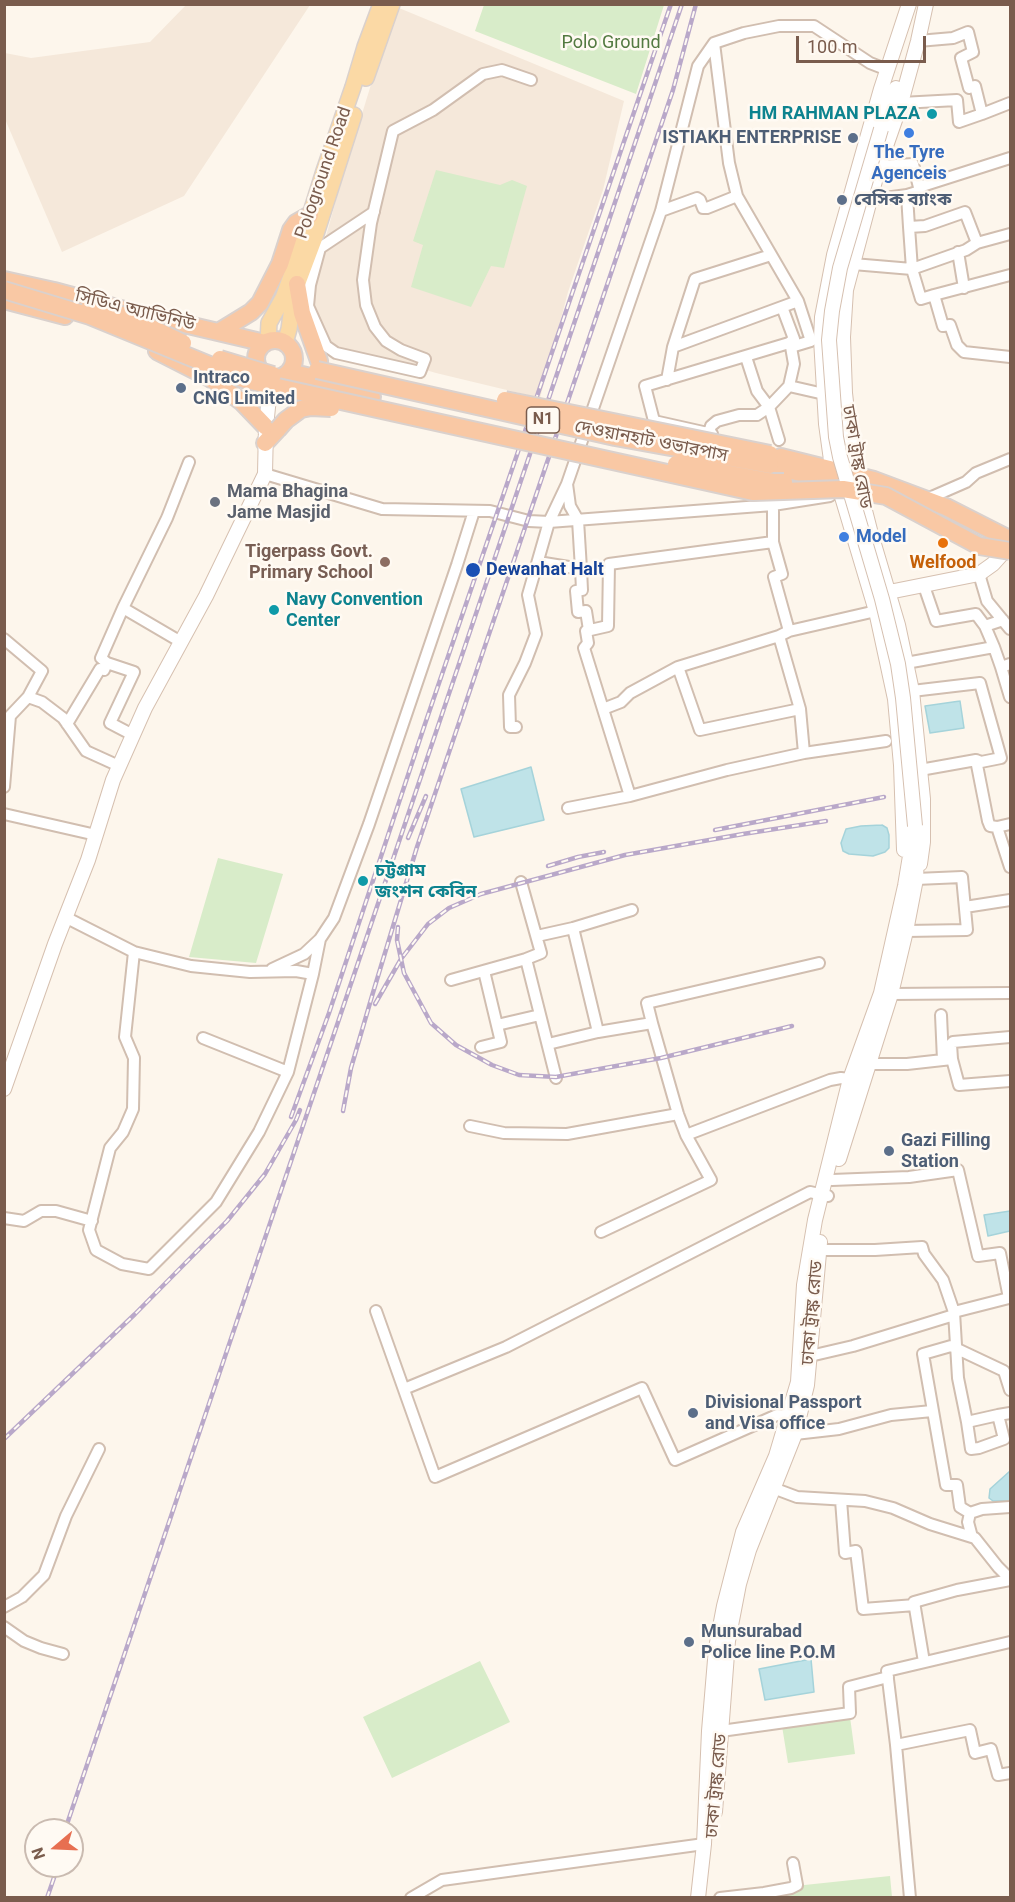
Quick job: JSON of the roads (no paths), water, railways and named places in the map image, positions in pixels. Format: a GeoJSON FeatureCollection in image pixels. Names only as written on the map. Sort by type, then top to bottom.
{"type":"FeatureCollection","features":[{"type":"Feature","properties":{"kind":"highway"},"geometry":{"type":"LineString","coordinates":[[219,331],[251,312],[260,303],[280,264],[291,230],[296,223],[310,215]]}},
{"type":"Feature","properties":{"kind":"highway"},"geometry":{"type":"LineString","coordinates":[[4,281],[129,317],[206,354],[260,372],[690,467],[774,482],[843,480],[866,482],[923,501],[1009,548]]}},
{"type":"Feature","properties":{"kind":"highway","name":"সিডিএ অ্যাভিনিউ"},"geometry":{"type":"LineString","coordinates":[[4,281],[266,342]]}},
{"type":"Feature","properties":{"kind":"highway"},"geometry":{"type":"LineString","coordinates":[[297,284],[302,313],[318,365]]}},
{"type":"Feature","properties":{"kind":"highway"},"geometry":{"type":"LineString","coordinates":[[4,290],[90,316],[246,380],[753,492],[843,489],[886,496],[979,546],[1009,548]]}},
{"type":"Feature","properties":{"kind":"highway","name":"সিডিএ অ্যাভিনিউ"},"geometry":{"type":"LineString","coordinates":[[4,300],[102,327],[162,349],[226,365],[256,364]]}},
{"type":"Feature","properties":{"kind":"highway"},"geometry":{"type":"LineString","coordinates":[[135,339],[210,378],[242,402],[270,433],[301,409],[322,407],[360,413],[569,460],[583,462],[598,458]]}},
{"type":"Feature","properties":{"kind":"highway","name":"N1"},"geometry":{"type":"LineString","coordinates":[[266,342],[277,340],[289,359],[318,365]]}},
{"type":"Feature","properties":{"kind":"highway"},"geometry":{"type":"LineString","coordinates":[[266,342],[258,350],[256,364],[262,373],[271,378]]}},
{"type":"Feature","properties":{"kind":"highway"},"geometry":{"type":"LineString","coordinates":[[289,359],[363,389],[372,397]]}},
{"type":"Feature","properties":{"kind":"highway","name":"N1"},"geometry":{"type":"LineString","coordinates":[[271,378],[280,377],[289,359]]}},
{"type":"Feature","properties":{"kind":"highway","name":"দেওয়ানহাট ওভারপাস"},"geometry":{"type":"LineString","coordinates":[[318,365],[615,436],[773,453],[843,479]]}},
{"type":"Feature","properties":{"kind":"highway","name":"N1"},"geometry":{"type":"LineString","coordinates":[[843,479],[927,499],[1005,537],[1009,548]]}},
{"type":"Feature","properties":{"kind":"highway","name":"N1"},"geometry":{"type":"LineString","coordinates":[[843,479],[1009,548]]}},
{"type":"Feature","properties":{"kind":"main road","name":"Pologround Road"},"geometry":{"type":"LineString","coordinates":[[266,342],[269,323],[283,298],[381,4]]}},
{"type":"Feature","properties":{"kind":"main road","name":"Pologround Road"},"geometry":{"type":"LineString","coordinates":[[289,359],[292,301],[297,284],[314,252],[364,83],[392,4]]}},
{"type":"Feature","properties":{"kind":"main road"},"geometry":{"type":"LineString","coordinates":[[909,4],[881,89],[834,255],[822,317],[821,339],[828,443],[843,479],[895,699],[913,879]]}},
{"type":"Feature","properties":{"kind":"main road","name":"ঢাকা ট্রাঙ্ক রোড"},"geometry":{"type":"LineString","coordinates":[[708,1898],[728,1641],[739,1584],[749,1550],[795,1434],[807,1385],[824,1195],[913,879],[921,860],[923,799],[912,691],[889,592],[843,479],[849,431],[843,367],[844,300],[879,166],[901,103],[918,43],[926,4]]}},
{"type":"Feature","properties":{"kind":"main road","name":"ঢাকা ট্রাঙ্ক রোড"},"geometry":{"type":"LineString","coordinates":[[882,125],[899,76],[918,43]]}},
{"type":"Feature","properties":{"kind":"main road","name":"ঢাকা ট্রাঙ্ক রোড"},"geometry":{"type":"LineString","coordinates":[[857,1081],[869,1064],[891,994],[906,931],[913,879],[915,826],[898,664],[882,600],[840,457],[836,437],[830,350],[832,311],[840,268],[882,125],[891,88],[890,64]]}},
{"type":"Feature","properties":{"kind":"main road"},"geometry":{"type":"LineString","coordinates":[[4,1089],[65,917],[88,860],[113,780],[145,708],[206,596],[265,474],[270,433],[271,378]]}},
{"type":"Feature","properties":{"kind":"main road"},"geometry":{"type":"LineString","coordinates":[[889,592],[979,574],[1009,548]]}},
{"type":"Feature","properties":{"kind":"main road"},"geometry":{"type":"LineString","coordinates":[[698,1898],[704,1844],[709,1731],[716,1648],[743,1532],[776,1456],[798,1382],[804,1286],[824,1195]]}},
{"type":"Feature","properties":{"kind":"street"},"geometry":{"type":"LineString","coordinates":[[516,727],[510,727],[509,695],[536,634],[528,595],[549,522],[567,484],[661,211],[698,66],[714,43],[744,33],[779,26],[814,26],[870,63],[890,64]]}},
{"type":"Feature","properties":{"kind":"street"},"geometry":{"type":"LineString","coordinates":[[918,43],[953,38],[968,32],[973,52],[961,58],[969,88],[975,86],[982,114]]}},
{"type":"Feature","properties":{"kind":"street"},"geometry":{"type":"LineString","coordinates":[[265,474],[382,509],[490,511],[529,521],[549,522],[773,505],[843,479],[824,461],[654,421],[645,386],[811,341],[798,301],[737,196],[729,163],[714,43]]}},
{"type":"Feature","properties":{"kind":"street"},"geometry":{"type":"LineString","coordinates":[[374,212],[314,252],[308,306],[326,346],[336,353],[420,372],[425,359],[401,350],[386,341],[375,327],[366,305],[363,280],[374,212],[393,131],[433,110],[483,74],[502,70],[531,80]]}},
{"type":"Feature","properties":{"kind":"street"},"geometry":{"type":"LineString","coordinates":[[901,103],[957,100],[959,122],[1011,103]]}},
{"type":"Feature","properties":{"kind":"street"},"geometry":{"type":"LineString","coordinates":[[919,187],[1011,158]]}},
{"type":"Feature","properties":{"kind":"street"},"geometry":{"type":"LineString","coordinates":[[870,200],[908,195],[920,191],[913,164],[879,166]]}},
{"type":"Feature","properties":{"kind":"street"},"geometry":{"type":"LineString","coordinates":[[908,195],[912,269],[921,299],[1011,275]]}},
{"type":"Feature","properties":{"kind":"street"},"geometry":{"type":"LineString","coordinates":[[661,211],[698,198],[706,208],[737,196]]}},
{"type":"Feature","properties":{"kind":"street"},"geometry":{"type":"LineString","coordinates":[[909,227],[925,226],[965,212],[977,243]]}},
{"type":"Feature","properties":{"kind":"street"},"geometry":{"type":"LineString","coordinates":[[853,264],[912,269],[977,243],[1011,234]]}},
{"type":"Feature","properties":{"kind":"street"},"geometry":{"type":"LineString","coordinates":[[958,252],[964,288]]}},
{"type":"Feature","properties":{"kind":"street"},"geometry":{"type":"LineString","coordinates":[[667,380],[673,347],[695,279],[771,255]]}},
{"type":"Feature","properties":{"kind":"street"},"geometry":{"type":"LineString","coordinates":[[934,295],[943,326],[950,325],[957,345],[964,352],[1011,357]]}},
{"type":"Feature","properties":{"kind":"street"},"geometry":{"type":"LineString","coordinates":[[673,347],[798,301]]}},
{"type":"Feature","properties":{"kind":"street"},"geometry":{"type":"LineString","coordinates":[[709,433],[711,426],[717,421],[739,415],[757,415],[769,407],[789,386],[794,364],[790,345],[794,339],[782,307]]}},
{"type":"Feature","properties":{"kind":"street"},"geometry":{"type":"LineString","coordinates":[[746,357],[757,391],[769,407],[773,453]]}},
{"type":"Feature","properties":{"kind":"street"},"geometry":{"type":"LineString","coordinates":[[789,386],[824,394]]}},
{"type":"Feature","properties":{"kind":"street"},"geometry":{"type":"LineString","coordinates":[[927,499],[966,482],[976,473],[1011,459]]}},
{"type":"Feature","properties":{"kind":"street"},"geometry":{"type":"LineString","coordinates":[[133,735],[110,723],[134,672],[107,663],[101,658],[167,518],[189,462]]}},
{"type":"Feature","properties":{"kind":"street"},"geometry":{"type":"LineString","coordinates":[[567,484],[570,506],[578,520],[582,590],[576,591],[578,612],[586,611],[590,630]]}},
{"type":"Feature","properties":{"kind":"street"},"geometry":{"type":"LineString","coordinates":[[773,505],[773,542],[782,574],[774,577],[800,709],[804,753]]}},
{"type":"Feature","properties":{"kind":"street"},"geometry":{"type":"LineString","coordinates":[[269,971],[304,954],[320,939],[334,918],[369,824],[458,565],[474,511]]}},
{"type":"Feature","properties":{"kind":"street"},"geometry":{"type":"LineString","coordinates":[[630,796],[584,648],[588,643],[586,631],[608,626],[609,564],[773,542]]}},
{"type":"Feature","properties":{"kind":"street"},"geometry":{"type":"LineString","coordinates":[[538,562],[581,569]]}},
{"type":"Feature","properties":{"kind":"street"},"geometry":{"type":"LineString","coordinates":[[979,574],[987,601],[1007,625]]}},
{"type":"Feature","properties":{"kind":"street"},"geometry":{"type":"LineString","coordinates":[[924,586],[936,621],[976,614],[1006,666],[1011,697]]}},
{"type":"Feature","properties":{"kind":"street"},"geometry":{"type":"LineString","coordinates":[[123,608],[181,642]]}},
{"type":"Feature","properties":{"kind":"street"},"geometry":{"type":"LineString","coordinates":[[603,709],[621,702],[630,693],[678,667],[784,633],[876,611]]}},
{"type":"Feature","properties":{"kind":"street"},"geometry":{"type":"LineString","coordinates":[[985,626],[1007,625]]}},
{"type":"Feature","properties":{"kind":"street"},"geometry":{"type":"LineString","coordinates":[[4,639],[42,671],[28,697],[10,716],[4,787]]}},
{"type":"Feature","properties":{"kind":"street"},"geometry":{"type":"LineString","coordinates":[[906,663],[994,647]]}},
{"type":"Feature","properties":{"kind":"street"},"geometry":{"type":"LineString","coordinates":[[67,724],[100,669],[104,670],[107,663]]}},
{"type":"Feature","properties":{"kind":"street"},"geometry":{"type":"LineString","coordinates":[[678,667],[700,730],[800,709]]}},
{"type":"Feature","properties":{"kind":"street"},"geometry":{"type":"LineString","coordinates":[[912,691],[981,683],[1006,757],[920,770]]}},
{"type":"Feature","properties":{"kind":"street"},"geometry":{"type":"LineString","coordinates":[[28,697],[42,702],[63,718],[86,751],[119,766]]}},
{"type":"Feature","properties":{"kind":"street"},"geometry":{"type":"LineString","coordinates":[[568,808],[630,796],[727,770],[804,753],[886,741]]}},
{"type":"Feature","properties":{"kind":"street"},"geometry":{"type":"LineString","coordinates":[[976,760],[990,826],[1011,824]]}},
{"type":"Feature","properties":{"kind":"street"},"geometry":{"type":"LineString","coordinates":[[4,814],[96,835]]}},
{"type":"Feature","properties":{"kind":"street"},"geometry":{"type":"LineString","coordinates":[[997,827],[1011,867]]}},
{"type":"Feature","properties":{"kind":"street"},"geometry":{"type":"LineString","coordinates":[[906,931],[967,930],[962,877],[913,879]]}},
{"type":"Feature","properties":{"kind":"street"},"geometry":{"type":"LineString","coordinates":[[451,980],[541,953],[521,882]]}},
{"type":"Feature","properties":{"kind":"street"},"geometry":{"type":"LineString","coordinates":[[965,907],[1011,900]]}},
{"type":"Feature","properties":{"kind":"street"},"geometry":{"type":"LineString","coordinates":[[537,936],[632,910]]}},
{"type":"Feature","properties":{"kind":"street"},"geometry":{"type":"LineString","coordinates":[[65,917],[134,952],[191,966],[250,972],[296,971],[313,974]]}},
{"type":"Feature","properties":{"kind":"street"},"geometry":{"type":"LineString","coordinates":[[573,928],[598,1032]]}},
{"type":"Feature","properties":{"kind":"street"},"geometry":{"type":"LineString","coordinates":[[134,952],[125,1037],[134,1058],[133,1109],[123,1132],[110,1148],[89,1230],[96,1250],[122,1264],[149,1269],[216,1202],[259,1132],[288,1072],[320,939]]}},
{"type":"Feature","properties":{"kind":"street"},"geometry":{"type":"LineString","coordinates":[[526,959],[556,1078]]}},
{"type":"Feature","properties":{"kind":"street"},"geometry":{"type":"LineString","coordinates":[[601,1232],[711,1180],[686,1135],[678,1114],[647,1003],[819,963]]}},
{"type":"Feature","properties":{"kind":"street"},"geometry":{"type":"LineString","coordinates":[[481,1047],[501,1042],[484,971]]}},
{"type":"Feature","properties":{"kind":"street"},"geometry":{"type":"LineString","coordinates":[[891,994],[1011,993]]}},
{"type":"Feature","properties":{"kind":"street"},"geometry":{"type":"LineString","coordinates":[[497,1025],[540,1015]]}},
{"type":"Feature","properties":{"kind":"street"},"geometry":{"type":"LineString","coordinates":[[941,1015],[947,1059],[958,1085],[1011,1081]]}},
{"type":"Feature","properties":{"kind":"street"},"geometry":{"type":"LineString","coordinates":[[548,1044],[598,1032],[652,1023]]}},
{"type":"Feature","properties":{"kind":"street"},"geometry":{"type":"LineString","coordinates":[[947,1059],[953,1042],[1011,1037]]}},
{"type":"Feature","properties":{"kind":"street"},"geometry":{"type":"LineString","coordinates":[[203,1038],[288,1072]]}},
{"type":"Feature","properties":{"kind":"street"},"geometry":{"type":"LineString","coordinates":[[869,1064],[907,1064],[947,1059]]}},
{"type":"Feature","properties":{"kind":"street"},"geometry":{"type":"LineString","coordinates":[[686,1135],[811,1086],[841,1078],[857,1081]]}},
{"type":"Feature","properties":{"kind":"street"},"geometry":{"type":"LineString","coordinates":[[470,1126],[504,1133],[567,1134],[678,1114]]}},
{"type":"Feature","properties":{"kind":"street"},"geometry":{"type":"LineString","coordinates":[[810,1356],[853,1346],[1010,1297],[1000,1253],[978,1256],[958,1170],[909,1177],[830,1174]]}},
{"type":"Feature","properties":{"kind":"street"},"geometry":{"type":"LineString","coordinates":[[404,1389],[506,1347],[810,1192],[824,1195]]}},
{"type":"Feature","properties":{"kind":"street"},"geometry":{"type":"LineString","coordinates":[[4,1218],[24,1221],[41,1211],[56,1210],[92,1221]]}},
{"type":"Feature","properties":{"kind":"street"},"geometry":{"type":"LineString","coordinates":[[819,1250],[875,1250],[922,1246],[924,1254],[943,1280],[954,1313],[957,1378],[971,1449],[1004,1439],[998,1415]]}},
{"type":"Feature","properties":{"kind":"street"},"geometry":{"type":"LineString","coordinates":[[376,1311],[435,1477],[642,1388],[675,1460],[777,1416],[789,1416]]}},
{"type":"Feature","properties":{"kind":"street"},"geometry":{"type":"LineString","coordinates":[[1011,1390],[1007,1370],[957,1348],[951,1346],[922,1354],[946,1485],[957,1485],[960,1507],[970,1513],[982,1509],[1011,1507]]}},
{"type":"Feature","properties":{"kind":"street"},"geometry":{"type":"LineString","coordinates":[[795,1434],[839,1429],[891,1415],[932,1411]]}},
{"type":"Feature","properties":{"kind":"street"},"geometry":{"type":"LineString","coordinates":[[967,1422],[1011,1413]]}},
{"type":"Feature","properties":{"kind":"street"},"geometry":{"type":"LineString","coordinates":[[4,1607],[22,1597],[45,1575],[66,1516],[99,1449]]}},
{"type":"Feature","properties":{"kind":"street"},"geometry":{"type":"LineString","coordinates":[[773,1488],[797,1497],[865,1501],[975,1538],[998,1567],[1011,1579]]}},
{"type":"Feature","properties":{"kind":"street"},"geometry":{"type":"LineString","coordinates":[[841,1500],[845,1553],[856,1551],[863,1609],[915,1605]]}},
{"type":"Feature","properties":{"kind":"street"},"geometry":{"type":"LineString","coordinates":[[970,1513],[968,1522],[972,1537]]}},
{"type":"Feature","properties":{"kind":"street"},"geometry":{"type":"LineString","coordinates":[[924,1662],[914,1602],[1011,1579]]}},
{"type":"Feature","properties":{"kind":"street"},"geometry":{"type":"LineString","coordinates":[[4,1627],[24,1641],[63,1654]]}},
{"type":"Feature","properties":{"kind":"street"},"geometry":{"type":"LineString","coordinates":[[910,1898],[887,1671],[1011,1642]]}},
{"type":"Feature","properties":{"kind":"street"},"geometry":{"type":"LineString","coordinates":[[721,1731],[850,1713],[849,1687],[888,1677]]}},
{"type":"Feature","properties":{"kind":"street"},"geometry":{"type":"LineString","coordinates":[[896,1745],[970,1730],[975,1753],[991,1749],[998,1775],[1011,1773]]}},
{"type":"Feature","properties":{"kind":"street"},"geometry":{"type":"LineString","coordinates":[[411,1898],[442,1880],[704,1844]]}},
{"type":"Feature","properties":{"kind":"street"},"geometry":{"type":"LineString","coordinates":[[720,1898],[791,1888],[796,1885],[792,1858]]}},
{"type":"Feature","properties":{"kind":"water"},"geometry":{"type":"Polygon","coordinates":[[[960,701],[964,728],[930,733],[925,706],[960,701]]]}},
{"type":"Feature","properties":{"kind":"water"},"geometry":{"type":"Polygon","coordinates":[[[531,767],[544,820],[474,837],[461,789],[531,767]]]}},
{"type":"Feature","properties":{"kind":"water"},"geometry":{"type":"Polygon","coordinates":[[[882,825],[887,828],[889,835],[889,848],[885,852],[873,856],[849,854],[843,851],[841,843],[846,829],[882,825]]]}},
{"type":"Feature","properties":{"kind":"water"},"geometry":{"type":"Polygon","coordinates":[[[1010,1211],[1010,1231],[988,1236],[984,1215],[1010,1211]]]}},
{"type":"Feature","properties":{"kind":"water"},"geometry":{"type":"Polygon","coordinates":[[[1010,1471],[1010,1501],[993,1501],[989,1498],[990,1489],[1010,1471]]]}},
{"type":"Feature","properties":{"kind":"water"},"geometry":{"type":"Polygon","coordinates":[[[811,1659],[814,1692],[765,1700],[759,1669],[811,1659]]]}},
{"type":"Feature","properties":{"kind":"railway"},"geometry":{"type":"LineString","coordinates":[[291,1117],[329,1013],[425,724],[671,4]]}},
{"type":"Feature","properties":{"kind":"railway"},"geometry":{"type":"LineString","coordinates":[[69,1818],[682,4]]}},
{"type":"Feature","properties":{"kind":"railway"},"geometry":{"type":"LineString","coordinates":[[343,1111],[351,1068],[417,847],[673,90],[696,4]]}},
{"type":"Feature","properties":{"kind":"railway"},"geometry":{"type":"LineString","coordinates":[[408,838],[426,796]]}},
{"type":"Feature","properties":{"kind":"railway"},"geometry":{"type":"LineString","coordinates":[[715,830],[884,797]]}},
{"type":"Feature","properties":{"kind":"railway"},"geometry":{"type":"LineString","coordinates":[[375,1004],[401,959],[428,924],[449,908],[481,894],[625,855],[826,821]]}},
{"type":"Feature","properties":{"kind":"railway"},"geometry":{"type":"LineString","coordinates":[[548,866],[604,852]]}},
{"type":"Feature","properties":{"kind":"railway"},"geometry":{"type":"LineString","coordinates":[[398,927],[397,940],[404,973],[431,1023],[456,1045],[492,1065],[519,1075],[556,1077],[661,1058],[792,1026]]}},
{"type":"Feature","properties":{"kind":"railway"},"geometry":{"type":"LineString","coordinates":[[4,1439],[135,1314],[227,1221],[265,1174],[300,1110]]}},
{"type":"Feature","properties":{"kind":"railway"},"geometry":{"type":"LineString","coordinates":[[47,1898],[54,1878]]}},
{"type":"Feature","properties":{"kind":"place","name":"HM RAHMAN PLAZA"},"geometry":{"type":"Point","coordinates":[932,114]}},
{"type":"Feature","properties":{"kind":"place","name":"The Tyre Agenceis"},"geometry":{"type":"Point","coordinates":[909,133]}},
{"type":"Feature","properties":{"kind":"place","name":"ISTIAKH ENTERPRISE"},"geometry":{"type":"Point","coordinates":[853,138]}},
{"type":"Feature","properties":{"kind":"place","name":"বেসিক ব্যাংক"},"geometry":{"type":"Point","coordinates":[842,200]}},
{"type":"Feature","properties":{"kind":"place","name":"Intraco CNG Limited"},"geometry":{"type":"Point","coordinates":[181,388]}},
{"type":"Feature","properties":{"kind":"place","name":"Mama Bhagina Jame Masjid"},"geometry":{"type":"Point","coordinates":[215,502]}},
{"type":"Feature","properties":{"kind":"place","name":"Model"},"geometry":{"type":"Point","coordinates":[844,537]}},
{"type":"Feature","properties":{"kind":"place","name":"Welfood"},"geometry":{"type":"Point","coordinates":[943,543]}},
{"type":"Feature","properties":{"kind":"place","name":"Tigerpass Govt. Primary School"},"geometry":{"type":"Point","coordinates":[385,562]}},
{"type":"Feature","properties":{"kind":"place","name":"Dewanhat Halt"},"geometry":{"type":"Point","coordinates":[473,570]}},
{"type":"Feature","properties":{"kind":"place","name":"Navy Convention Center"},"geometry":{"type":"Point","coordinates":[274,610]}},
{"type":"Feature","properties":{"kind":"place","name":"চট্টগ্রাম জংশন কেবিন"},"geometry":{"type":"Point","coordinates":[363,881]}},
{"type":"Feature","properties":{"kind":"place","name":"Gazi Filling Station"},"geometry":{"type":"Point","coordinates":[889,1151]}},
{"type":"Feature","properties":{"kind":"place","name":"Divisional Passport and Visa office"},"geometry":{"type":"Point","coordinates":[693,1413]}},
{"type":"Feature","properties":{"kind":"place","name":"Munsurabad Police line P.O.M"},"geometry":{"type":"Point","coordinates":[689,1642]}},
{"type":"Feature","properties":{"kind":"park label","name":"Polo Ground"},"geometry":{"type":"Point","coordinates":[611,43]}}]}
